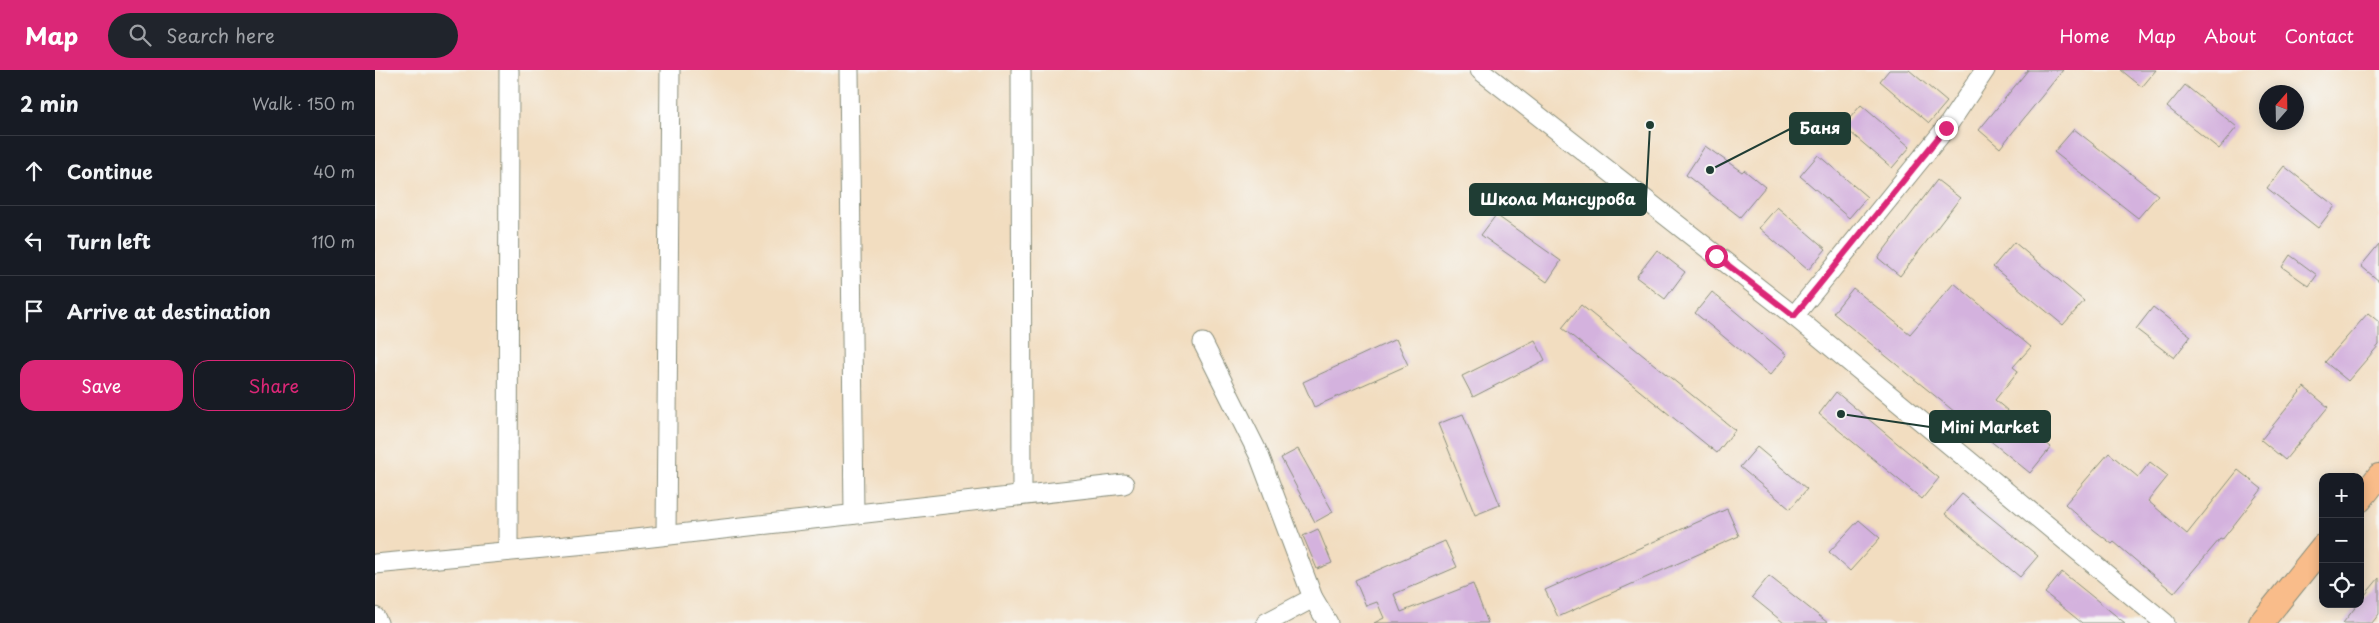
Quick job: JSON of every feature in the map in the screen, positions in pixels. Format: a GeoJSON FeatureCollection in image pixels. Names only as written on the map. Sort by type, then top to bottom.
{"type":"FeatureCollection","features":[{"type":"Feature","properties":{"kind":"main road"},"geometry":{"type":"LineString","coordinates":[[2364,495],[2379,476]]}},
{"type":"Feature","properties":{"kind":"main road"},"geometry":{"type":"LineString","coordinates":[[2261,623],[2319,551]]}},
{"type":"Feature","properties":{"kind":"street"},"geometry":{"type":"LineString","coordinates":[[508,551],[509,70]]}},
{"type":"Feature","properties":{"kind":"street"},"geometry":{"type":"LineString","coordinates":[[665,535],[670,70]]}},
{"type":"Feature","properties":{"kind":"street"},"geometry":{"type":"LineString","coordinates":[[849,70],[854,514]]}},
{"type":"Feature","properties":{"kind":"street"},"geometry":{"type":"LineString","coordinates":[[1021,70],[1022,495]]}},
{"type":"Feature","properties":{"kind":"street"},"geometry":{"type":"LineString","coordinates":[[1480,70],[1794,316],[2165,623]]}},
{"type":"Feature","properties":{"kind":"street"},"geometry":{"type":"LineString","coordinates":[[1794,316],[1946,128],[1985,70]]}},
{"type":"Feature","properties":{"kind":"street"},"geometry":{"type":"LineString","coordinates":[[1203,343],[1259,455],[1313,598],[1328,623]]}},
{"type":"Feature","properties":{"kind":"street"},"geometry":{"type":"LineString","coordinates":[[375,564],[665,535],[1124,484]]}},
{"type":"Feature","properties":{"kind":"street"},"geometry":{"type":"LineString","coordinates":[[1266,623],[1313,598]]}},
{"type":"Feature","properties":{"kind":"street"},"geometry":{"type":"LineString","coordinates":[[375,617],[379,623]]}},
{"type":"Feature","properties":{"kind":"building"},"geometry":{"type":"Polygon","coordinates":[[[1889,70],[1909,70],[1947,102],[1929,123],[1880,81],[1889,70]]]}},
{"type":"Feature","properties":{"kind":"building"},"geometry":{"type":"Polygon","coordinates":[[[2028,70],[2063,70],[2000,148],[1979,130],[2028,70]]]}},
{"type":"Feature","properties":{"kind":"building"},"geometry":{"type":"Polygon","coordinates":[[[2121,70],[2156,70],[2142,87],[2121,70]]]}},
{"type":"Feature","properties":{"kind":"building"},"geometry":{"type":"Polygon","coordinates":[[[2185,85],[2237,127],[2219,149],[2167,107],[2185,85]]]}},
{"type":"Feature","properties":{"kind":"building"},"geometry":{"type":"Polygon","coordinates":[[[1861,105],[1910,147],[1892,168],[1843,126],[1861,105]]]}},
{"type":"Feature","properties":{"kind":"building"},"geometry":{"type":"Polygon","coordinates":[[[2074,129],[2158,195],[2138,218],[2054,152],[2074,129]]]}},
{"type":"Feature","properties":{"kind":"building"},"geometry":{"type":"Polygon","coordinates":[[[1705,146],[1742,172],[1744,170],[1765,187],[1740,217],[1686,175],[1705,146]]]}},
{"type":"Feature","properties":{"kind":"building"},"geometry":{"type":"Polygon","coordinates":[[[1818,155],[1867,197],[1849,218],[1800,176],[1818,155]]]}},
{"type":"Feature","properties":{"kind":"building"},"geometry":{"type":"Polygon","coordinates":[[[2284,166],[2335,206],[2318,228],[2267,188],[2284,166]]]}},
{"type":"Feature","properties":{"kind":"building"},"geometry":{"type":"Polygon","coordinates":[[[1937,180],[1960,198],[1900,276],[1878,258],[1937,180]]]}},
{"type":"Feature","properties":{"kind":"building"},"geometry":{"type":"Polygon","coordinates":[[[1777,207],[1826,249],[1808,270],[1759,228],[1777,207]]]}},
{"type":"Feature","properties":{"kind":"building"},"geometry":{"type":"Polygon","coordinates":[[[1496,215],[1561,261],[1547,282],[1481,235],[1496,215]]]}},
{"type":"Feature","properties":{"kind":"building"},"geometry":{"type":"Polygon","coordinates":[[[2014,242],[2084,301],[2063,325],[1993,267],[2014,242]]]}},
{"type":"Feature","properties":{"kind":"building"},"geometry":{"type":"Polygon","coordinates":[[[2379,244],[2379,281],[2361,266],[2379,244]]]}},
{"type":"Feature","properties":{"kind":"building"},"geometry":{"type":"Polygon","coordinates":[[[1657,250],[1685,272],[1665,299],[1636,277],[1657,250]]]}},
{"type":"Feature","properties":{"kind":"building"},"geometry":{"type":"Polygon","coordinates":[[[2290,255],[2317,275],[2309,286],[2282,267],[2290,255]]]}},
{"type":"Feature","properties":{"kind":"building"},"geometry":{"type":"Polygon","coordinates":[[[1954,283],[2031,347],[2013,367],[2018,371],[1995,400],[2051,447],[2030,473],[1833,313],[1853,288],[1910,334],[1954,283]]]}},
{"type":"Feature","properties":{"kind":"building"},"geometry":{"type":"Polygon","coordinates":[[[1712,292],[1787,355],[1770,375],[1695,313],[1712,292]]]}},
{"type":"Feature","properties":{"kind":"building"},"geometry":{"type":"Polygon","coordinates":[[[1581,305],[1735,430],[1717,453],[1562,328],[1581,305]]]}},
{"type":"Feature","properties":{"kind":"building"},"geometry":{"type":"Polygon","coordinates":[[[2153,307],[2191,336],[2174,358],[2136,329],[2153,307]]]}},
{"type":"Feature","properties":{"kind":"building"},"geometry":{"type":"Polygon","coordinates":[[[2368,313],[2379,322],[2379,345],[2348,381],[2325,362],[2368,313]]]}},
{"type":"Feature","properties":{"kind":"building"},"geometry":{"type":"Polygon","coordinates":[[[1396,339],[1408,365],[1314,407],[1303,382],[1396,339]]]}},
{"type":"Feature","properties":{"kind":"building"},"geometry":{"type":"Polygon","coordinates":[[[1535,340],[1545,360],[1473,397],[1462,376],[1535,340]]]}},
{"type":"Feature","properties":{"kind":"building"},"geometry":{"type":"Polygon","coordinates":[[[2304,387],[2328,407],[2285,460],[2261,440],[2304,387]]]}},
{"type":"Feature","properties":{"kind":"building"},"geometry":{"type":"Polygon","coordinates":[[[1836,392],[1939,478],[1922,499],[1819,414],[1836,392]]]}},
{"type":"Feature","properties":{"kind":"building"},"geometry":{"type":"Polygon","coordinates":[[[1463,414],[1500,505],[1475,515],[1438,424],[1463,414]]]}},
{"type":"Feature","properties":{"kind":"building"},"geometry":{"type":"Polygon","coordinates":[[[1757,447],[1807,489],[1790,509],[1740,467],[1757,447]]]}},
{"type":"Feature","properties":{"kind":"building"},"geometry":{"type":"Polygon","coordinates":[[[1298,449],[1333,512],[1315,522],[1281,458],[1298,449]]]}},
{"type":"Feature","properties":{"kind":"building"},"geometry":{"type":"Polygon","coordinates":[[[2109,453],[2138,477],[2150,462],[2168,476],[2148,501],[2187,534],[2238,470],[2262,489],[2222,540],[2220,539],[2174,593],[2114,542],[2112,544],[2094,530],[2065,504],[2109,453]]]}},
{"type":"Feature","properties":{"kind":"building"},"geometry":{"type":"Polygon","coordinates":[[[1962,494],[2038,556],[2020,577],[1945,514],[1962,494]]]}},
{"type":"Feature","properties":{"kind":"building"},"geometry":{"type":"Polygon","coordinates":[[[1727,509],[1739,536],[1558,617],[1545,590],[1727,509]]]}},
{"type":"Feature","properties":{"kind":"building"},"geometry":{"type":"Polygon","coordinates":[[[1859,520],[1880,538],[1850,571],[1829,552],[1859,520]]]}},
{"type":"Feature","properties":{"kind":"building"},"geometry":{"type":"Polygon","coordinates":[[[1318,529],[1332,563],[1317,569],[1303,536],[1318,529]]]}},
{"type":"Feature","properties":{"kind":"building"},"geometry":{"type":"Polygon","coordinates":[[[1445,541],[1457,567],[1394,594],[1401,612],[1473,584],[1488,623],[1374,623],[1384,618],[1377,602],[1366,606],[1355,580],[1445,541]]]}},
{"type":"Feature","properties":{"kind":"building"},"geometry":{"type":"Polygon","coordinates":[[[2062,572],[2125,623],[2082,623],[2045,593],[2062,572]]]}},
{"type":"Feature","properties":{"kind":"building"},"geometry":{"type":"Polygon","coordinates":[[[1769,576],[1828,623],[1784,623],[1752,597],[1769,576]]]}},
{"type":"Feature","properties":{"kind":"building"},"geometry":{"type":"Polygon","coordinates":[[[2379,578],[2379,614],[2372,623],[2343,623],[2355,608],[2364,608],[2364,596],[2379,578]]]}},
{"type":"Feature","properties":{"kind":"place","name":"Школа Мансурова"},"geometry":{"type":"Point","coordinates":[1650,125]}},
{"type":"Feature","properties":{"kind":"place","name":"Баня"},"geometry":{"type":"Point","coordinates":[1710,170]}},
{"type":"Feature","properties":{"kind":"place","name":"Mini Market"},"geometry":{"type":"Point","coordinates":[1841,414]}},
{"type":"Feature","properties":{"kind":"route"},"geometry":{"type":"LineString","coordinates":[[1716,256],[1794,316],[1946,128]]}}]}
